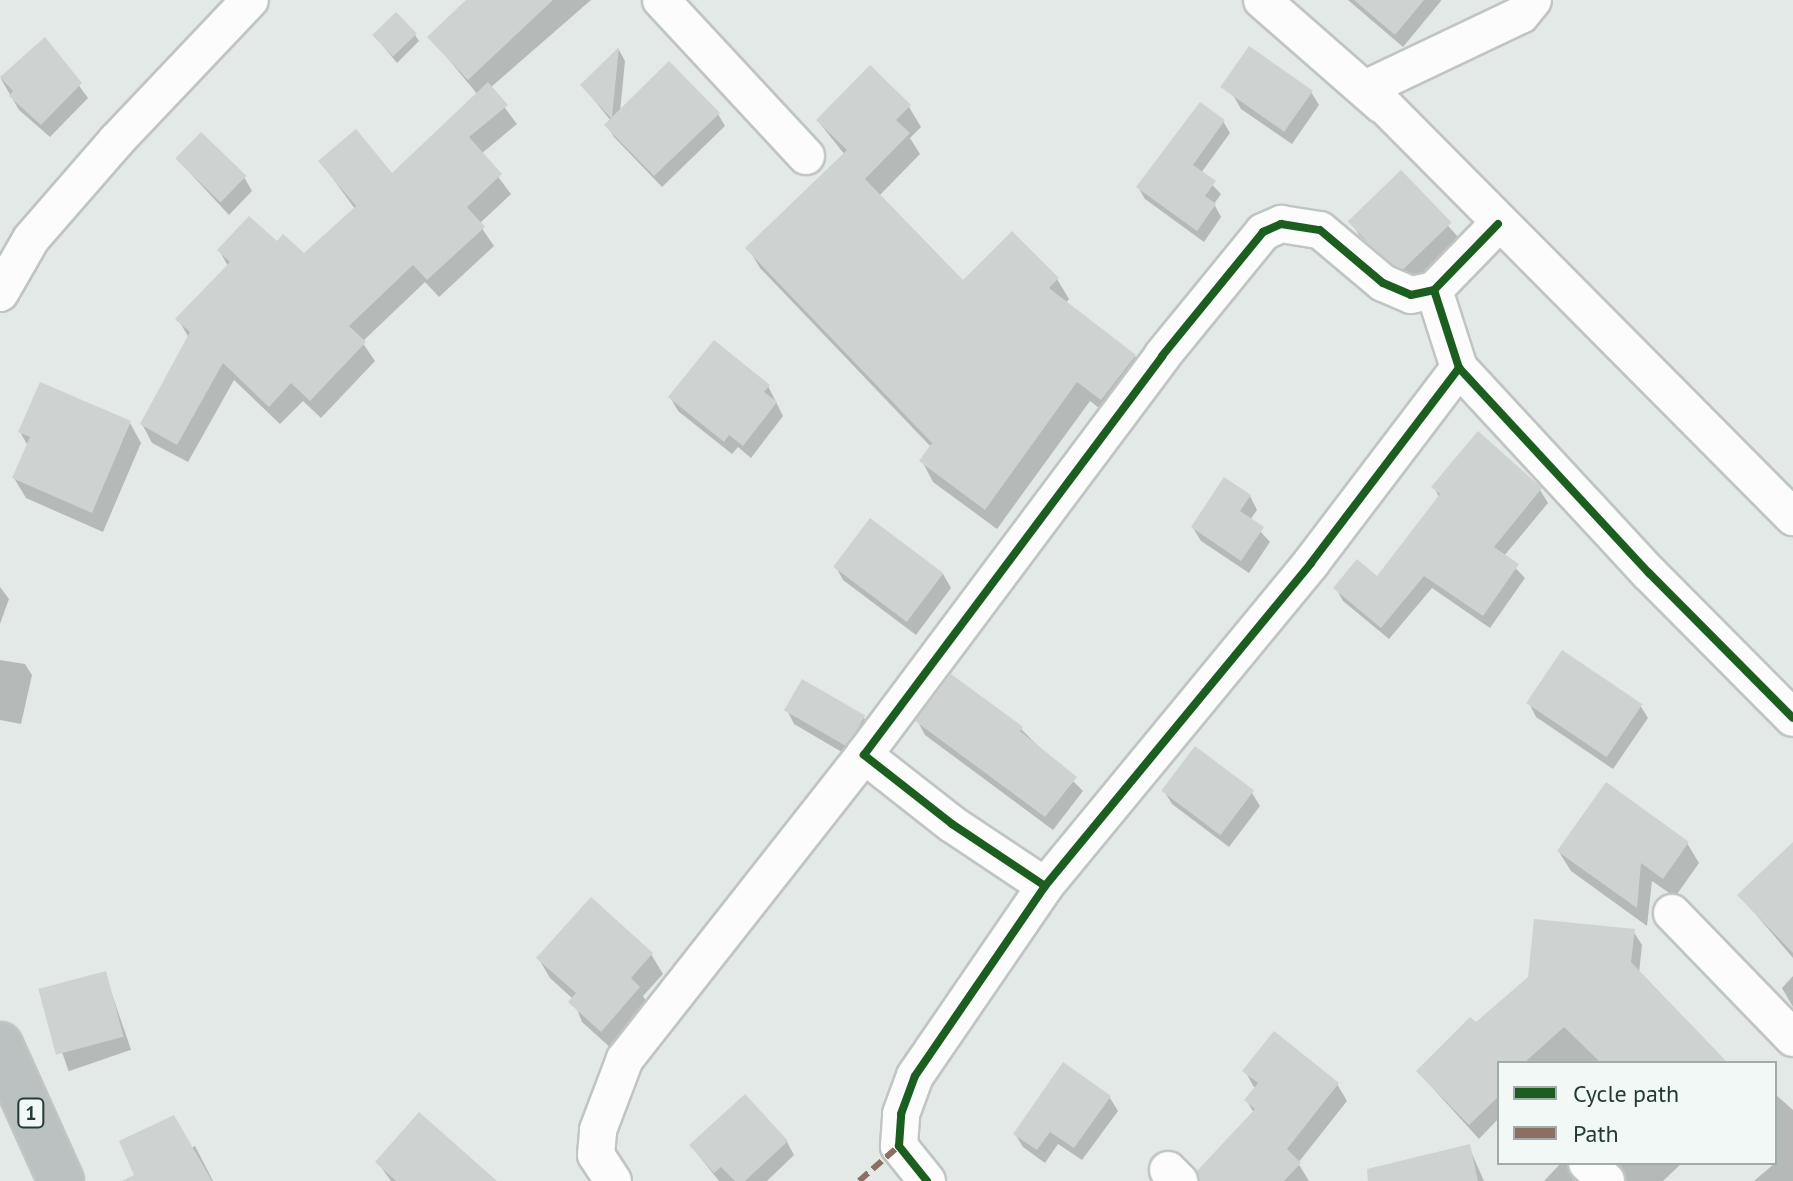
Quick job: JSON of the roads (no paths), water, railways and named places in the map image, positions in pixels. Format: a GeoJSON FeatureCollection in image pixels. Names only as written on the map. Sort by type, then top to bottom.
{"type":"FeatureCollection","features":[{"type":"Feature","properties":{"kind":"highway","name":"1"},"geometry":{"type":"LineString","coordinates":[[0,1045],[61,1181]]}},
{"type":"Feature","properties":{"kind":"street"},"geometry":{"type":"LineString","coordinates":[[0,293],[41,228],[250,0]]}},
{"type":"Feature","properties":{"kind":"street"},"geometry":{"type":"LineString","coordinates":[[661,0],[806,156]]}},
{"type":"Feature","properties":{"kind":"street"},"geometry":{"type":"LineString","coordinates":[[1367,88],[1521,15],[1533,0]]}},
{"type":"Feature","properties":{"kind":"street"},"geometry":{"type":"LineString","coordinates":[[1263,1],[1381,104],[1367,88]]}},
{"type":"Feature","properties":{"kind":"street"},"geometry":{"type":"LineString","coordinates":[[1367,88],[1498,224],[1793,517]]}},
{"type":"Feature","properties":{"kind":"street"},"geometry":{"type":"LineString","coordinates":[[613,1181],[596,1155],[598,1130],[625,1059],[864,755],[1162,356],[1263,232],[1281,224],[1320,230],[1395,290],[1411,295],[1434,290],[1498,224]]}},
{"type":"Feature","properties":{"kind":"street"},"geometry":{"type":"LineString","coordinates":[[1434,290],[1459,368],[1649,573],[1793,718]]}},
{"type":"Feature","properties":{"kind":"street"},"geometry":{"type":"LineString","coordinates":[[927,1181],[899,1146],[901,1114],[915,1076],[1045,886],[1302,575],[1459,368]]}},
{"type":"Feature","properties":{"kind":"street"},"geometry":{"type":"LineString","coordinates":[[864,755],[952,824],[1045,886]]}},
{"type":"Feature","properties":{"kind":"street"},"geometry":{"type":"LineString","coordinates":[[1672,913],[1793,1038]]}},
{"type":"Feature","properties":{"kind":"street"},"geometry":{"type":"LineString","coordinates":[[1589,1165],[1606,1181]]}}]}
